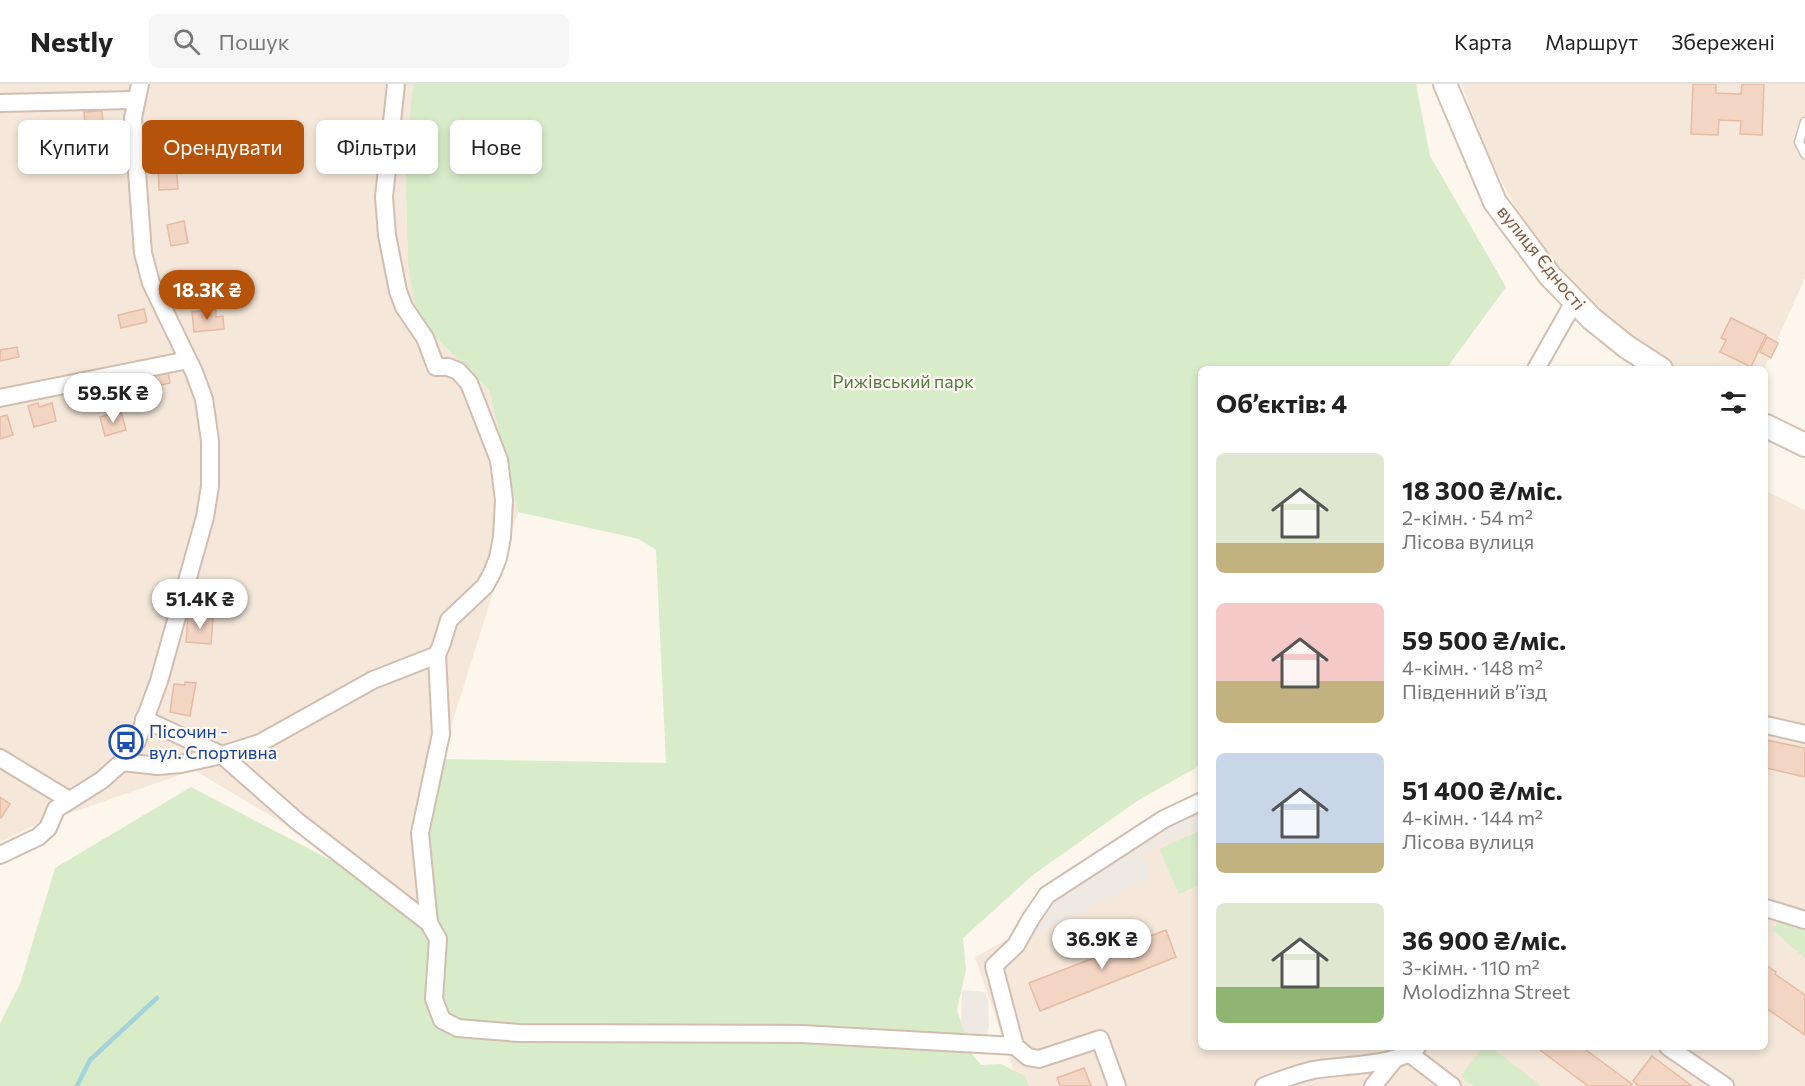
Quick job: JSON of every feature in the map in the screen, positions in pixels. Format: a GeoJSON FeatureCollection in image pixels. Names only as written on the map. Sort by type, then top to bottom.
{"type":"FeatureCollection","features":[{"type":"Feature","properties":{"kind":"street"},"geometry":{"type":"LineString","coordinates":[[396,84],[384,197],[387,235],[398,291],[404,307],[425,338],[436,367],[448,367],[458,371],[469,383],[499,460],[504,500],[502,537],[492,573],[485,586],[449,620],[437,655],[441,734],[420,833],[429,923]]}},
{"type":"Feature","properties":{"kind":"street","name":"вулиця Єдності"},"geometry":{"type":"LineString","coordinates":[[1445,84],[1495,202],[1550,276],[1592,319],[1627,347],[1656,366]]}},
{"type":"Feature","properties":{"kind":"street"},"geometry":{"type":"LineString","coordinates":[[0,104],[138,92],[133,118],[143,253],[151,283],[200,386],[207,413],[210,441],[210,486],[205,517],[159,681],[137,741],[122,762],[102,780],[56,810],[48,828],[38,837],[0,855]]}},
{"type":"Feature","properties":{"kind":"street"},"geometry":{"type":"LineString","coordinates":[[1538,366],[1574,302]]}},
{"type":"Feature","properties":{"kind":"street"},"geometry":{"type":"LineString","coordinates":[[0,398],[188,360]]}},
{"type":"Feature","properties":{"kind":"street"},"geometry":{"type":"LineString","coordinates":[[1768,427],[1805,445]]}},
{"type":"Feature","properties":{"kind":"street"},"geometry":{"type":"LineString","coordinates":[[122,762],[158,766],[182,764],[260,743],[373,680],[437,655]]}},
{"type":"Feature","properties":{"kind":"street"},"geometry":{"type":"LineString","coordinates":[[144,719],[222,755],[297,821],[429,923],[438,939],[434,999],[442,1020],[458,1028],[519,1033],[802,1034],[1015,1046]]}},
{"type":"Feature","properties":{"kind":"street"},"geometry":{"type":"LineString","coordinates":[[1768,725],[1805,734]]}},
{"type":"Feature","properties":{"kind":"street"},"geometry":{"type":"LineString","coordinates":[[0,758],[69,800]]}},
{"type":"Feature","properties":{"kind":"street"},"geometry":{"type":"LineString","coordinates":[[1117,1086],[1100,1039],[1039,1059],[1028,1057],[1015,1046],[994,966],[1017,945],[1047,895],[1164,819],[1198,803]]}},
{"type":"Feature","properties":{"kind":"street"},"geometry":{"type":"LineString","coordinates":[[1768,909],[1805,920]]}},
{"type":"Feature","properties":{"kind":"street"},"geometry":{"type":"LineString","coordinates":[[1672,1050],[1725,1086]]}},
{"type":"Feature","properties":{"kind":"street"},"geometry":{"type":"LineString","coordinates":[[1264,1086],[1312,1071],[1407,1054],[1452,1086]]}},
{"type":"Feature","properties":{"kind":"street"},"geometry":{"type":"LineString","coordinates":[[1373,1086],[1407,1054]]}},
{"type":"Feature","properties":{"kind":"lane"},"geometry":{"type":"LineString","coordinates":[[1805,122],[1799,142],[1805,154]]}},
{"type":"Feature","properties":{"kind":"shaded area"},"geometry":{"type":"Polygon","coordinates":[[[0,84],[413,84],[409,120],[316,120],[316,174],[405,174],[408,263],[435,337],[489,390],[518,512],[441,759],[438,916],[194,770],[33,826],[0,842],[0,84]]]}},
{"type":"Feature","properties":{"kind":"shaded area"},"geometry":{"type":"Polygon","coordinates":[[[1461,84],[1805,84],[1805,278],[1765,366],[1674,366],[1651,352],[1580,296],[1526,227],[1493,165],[1461,84]]]}},
{"type":"Feature","properties":{"kind":"shaded area"},"geometry":{"type":"Polygon","coordinates":[[[1768,492],[1805,510],[1805,1086],[1019,1086],[975,957],[1017,934],[1040,893],[1085,860],[1161,814],[1198,797],[1198,1050],[1768,1050],[1768,492]]]}},
{"type":"Feature","properties":{"kind":"shaded area"},"geometry":{"type":"Polygon","coordinates":[[[1198,806],[1198,828],[1142,854],[1152,876],[1033,936],[1036,919],[1054,894],[1134,849],[1198,806]]]}},
{"type":"Feature","properties":{"kind":"shaded area"},"geometry":{"type":"Polygon","coordinates":[[[962,990],[985,992],[988,1000],[989,1025],[986,1039],[827,1028],[961,1022],[962,990]]]}},
{"type":"Feature","properties":{"kind":"green space","name":"Рижівський парк"},"geometry":{"type":"Polygon","coordinates":[[[413,84],[1416,84],[1430,156],[1506,287],[1448,366],[1198,366],[1198,767],[1137,801],[1033,875],[963,938],[966,970],[957,1010],[972,1054],[981,1065],[1001,1064],[1025,1076],[1029,1086],[0,1086],[0,1023],[20,984],[55,868],[191,787],[438,916],[427,830],[441,759],[666,763],[656,550],[639,539],[518,512],[489,390],[435,337],[415,305],[408,263],[405,174],[438,174],[438,120],[409,120],[413,84]]]}},
{"type":"Feature","properties":{"kind":"green space"},"geometry":{"type":"Polygon","coordinates":[[[1198,831],[1198,885],[1179,894],[1159,849],[1198,831]]]}},
{"type":"Feature","properties":{"kind":"green space"},"geometry":{"type":"Polygon","coordinates":[[[1780,919],[1805,927],[1805,958],[1772,930],[1780,919]]]}},
{"type":"Feature","properties":{"kind":"green space"},"geometry":{"type":"Polygon","coordinates":[[[1481,1050],[1495,1050],[1541,1086],[1473,1086],[1461,1076],[1481,1050]]]}},
{"type":"Feature","properties":{"kind":"building"},"geometry":{"type":"Polygon","coordinates":[[[1693,84],[1716,84],[1716,93],[1741,94],[1742,84],[1764,84],[1762,135],[1740,134],[1741,121],[1719,120],[1718,135],[1691,134],[1693,84]]]}},
{"type":"Feature","properties":{"kind":"building"},"geometry":{"type":"Polygon","coordinates":[[[102,111],[103,120],[85,120],[84,112],[102,111]]]}},
{"type":"Feature","properties":{"kind":"building"},"geometry":{"type":"Polygon","coordinates":[[[158,174],[177,174],[178,189],[159,190],[158,174]]]}},
{"type":"Feature","properties":{"kind":"building"},"geometry":{"type":"Polygon","coordinates":[[[184,221],[188,243],[171,246],[167,225],[184,221]]]}},
{"type":"Feature","properties":{"kind":"building"},"geometry":{"type":"Polygon","coordinates":[[[144,309],[147,322],[121,328],[118,315],[144,309]]]}},
{"type":"Feature","properties":{"kind":"building"},"geometry":{"type":"Polygon","coordinates":[[[216,310],[216,317],[223,316],[224,329],[194,332],[192,312],[216,310]]]}},
{"type":"Feature","properties":{"kind":"building"},"geometry":{"type":"Polygon","coordinates":[[[1731,318],[1766,335],[1751,366],[1720,352],[1726,340],[1721,338],[1731,318]]]}},
{"type":"Feature","properties":{"kind":"building"},"geometry":{"type":"Polygon","coordinates":[[[1767,337],[1778,343],[1771,358],[1760,352],[1767,337]]]}},
{"type":"Feature","properties":{"kind":"building"},"geometry":{"type":"Polygon","coordinates":[[[17,347],[19,357],[0,361],[0,350],[17,347]]]}},
{"type":"Feature","properties":{"kind":"building"},"geometry":{"type":"Polygon","coordinates":[[[168,371],[170,383],[147,388],[144,376],[168,371]]]}},
{"type":"Feature","properties":{"kind":"building"},"geometry":{"type":"Polygon","coordinates":[[[38,403],[39,407],[52,403],[56,421],[34,427],[28,406],[38,403]]]}},
{"type":"Feature","properties":{"kind":"building"},"geometry":{"type":"Polygon","coordinates":[[[121,412],[126,430],[105,436],[100,417],[121,412]]]}},
{"type":"Feature","properties":{"kind":"building"},"geometry":{"type":"Polygon","coordinates":[[[7,415],[13,435],[0,439],[0,417],[7,415]]]}},
{"type":"Feature","properties":{"kind":"building"},"geometry":{"type":"Polygon","coordinates":[[[202,615],[213,618],[211,644],[186,642],[188,616],[202,617],[202,615]]]}},
{"type":"Feature","properties":{"kind":"building"},"geometry":{"type":"Polygon","coordinates":[[[185,682],[196,683],[190,716],[170,712],[174,684],[185,685],[185,682]]]}},
{"type":"Feature","properties":{"kind":"building"},"geometry":{"type":"Polygon","coordinates":[[[1768,740],[1805,748],[1805,777],[1768,768],[1768,740]]]}},
{"type":"Feature","properties":{"kind":"building"},"geometry":{"type":"Polygon","coordinates":[[[0,797],[10,804],[1,818],[0,817],[0,797]]]}},
{"type":"Feature","properties":{"kind":"building"},"geometry":{"type":"Polygon","coordinates":[[[1166,930],[1176,957],[1040,1011],[1029,983],[1166,930]]]}},
{"type":"Feature","properties":{"kind":"building"},"geometry":{"type":"Polygon","coordinates":[[[1768,966],[1805,995],[1805,1035],[1768,1009],[1768,966]]]}},
{"type":"Feature","properties":{"kind":"building"},"geometry":{"type":"Polygon","coordinates":[[[1540,1050],[1586,1050],[1632,1084],[1630,1086],[1588,1086],[1540,1050]]]}},
{"type":"Feature","properties":{"kind":"building"},"geometry":{"type":"Polygon","coordinates":[[[1652,1056],[1692,1086],[1639,1086],[1633,1081],[1652,1056]]]}},
{"type":"Feature","properties":{"kind":"building"},"geometry":{"type":"Polygon","coordinates":[[[1084,1068],[1091,1086],[1060,1086],[1057,1078],[1084,1068]]]}},
{"type":"Feature","properties":{"kind":"waterway"},"geometry":{"type":"LineString","coordinates":[[77,1086],[90,1060],[157,998]]}},
{"type":"Feature","properties":{"kind":"place","name":"Пісочин - вул. Спортивна"},"geometry":{"type":"Point","coordinates":[126,742]}}]}
